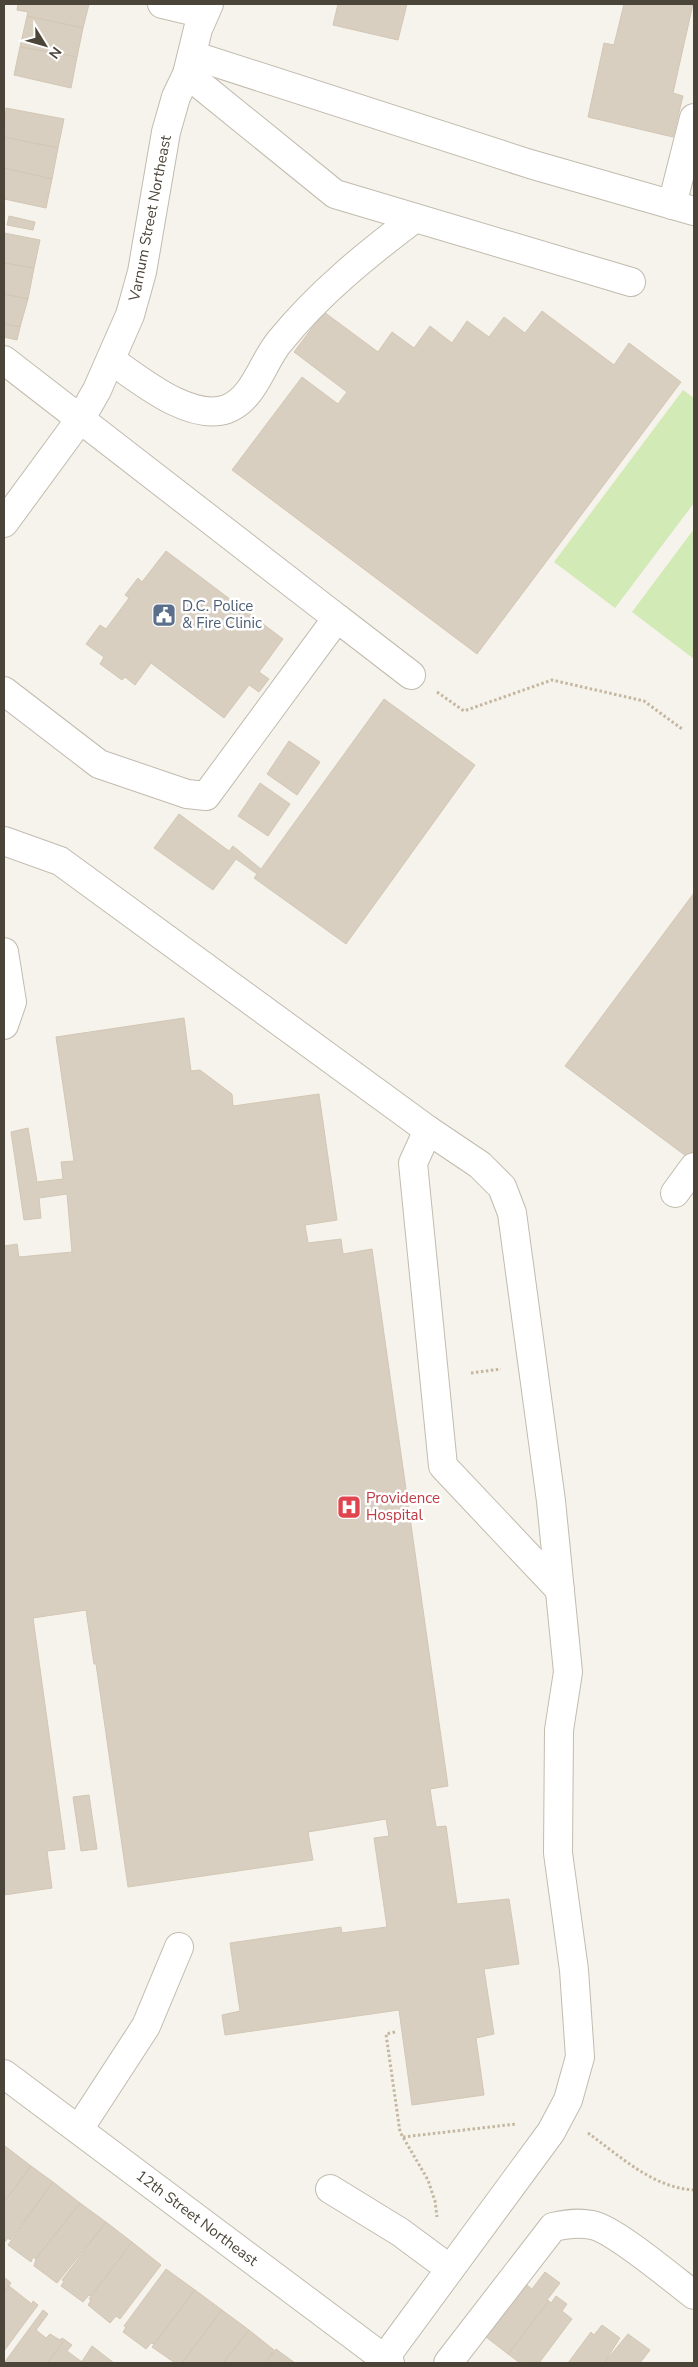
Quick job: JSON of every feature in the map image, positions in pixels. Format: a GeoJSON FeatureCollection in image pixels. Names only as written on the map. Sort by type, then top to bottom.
{"type":"FeatureCollection","features":[{"type":"Feature","properties":{"kind":"street"},"geometry":{"type":"LineString","coordinates":[[162,4],[206,9]]}},
{"type":"Feature","properties":{"kind":"street","name":"Varnum Street Northeast"},"geometry":{"type":"LineString","coordinates":[[4,522],[81,418],[112,360],[135,299],[166,132],[206,9]]}},
{"type":"Feature","properties":{"kind":"street"},"geometry":{"type":"LineString","coordinates":[[189,64],[683,208],[694,118]]}},
{"type":"Feature","properties":{"kind":"street"},"geometry":{"type":"LineString","coordinates":[[189,64],[335,194],[631,282]]}},
{"type":"Feature","properties":{"kind":"street"},"geometry":{"type":"LineString","coordinates":[[112,360],[161,394],[196,410],[226,409],[244,398],[278,342],[332,284],[415,218]]}},
{"type":"Feature","properties":{"kind":"street"},"geometry":{"type":"LineString","coordinates":[[4,360],[411,674]]}},
{"type":"Feature","properties":{"kind":"street"},"geometry":{"type":"LineString","coordinates":[[4,691],[99,764],[187,794],[206,796],[336,618]]}},
{"type":"Feature","properties":{"kind":"street"},"geometry":{"type":"LineString","coordinates":[[4,842],[60,861],[428,1130],[480,1165],[502,1186],[512,1213],[551,1501],[568,1672],[559,1730],[558,1852],[574,1970],[580,2057],[568,2100],[551,2132],[450,2268],[387,2361]]}},
{"type":"Feature","properties":{"kind":"street"},"geometry":{"type":"LineString","coordinates":[[4,957],[12,1002],[4,1025]]}},
{"type":"Feature","properties":{"kind":"street"},"geometry":{"type":"LineString","coordinates":[[428,1130],[413,1163],[443,1466],[560,1590]]}},
{"type":"Feature","properties":{"kind":"street"},"geometry":{"type":"LineString","coordinates":[[675,1193],[694,1167]]}},
{"type":"Feature","properties":{"kind":"street"},"geometry":{"type":"LineString","coordinates":[[78,2129],[146,2026],[179,1947]]}},
{"type":"Feature","properties":{"kind":"street","name":"12th Street Northeast"},"geometry":{"type":"LineString","coordinates":[[4,2074],[387,2361]]}},
{"type":"Feature","properties":{"kind":"street"},"geometry":{"type":"LineString","coordinates":[[330,2189],[400,2232],[450,2268]]}},
{"type":"Feature","properties":{"kind":"street"},"geometry":{"type":"LineString","coordinates":[[448,2363],[553,2227],[573,2223],[593,2225],[613,2235],[694,2295]]}},
{"type":"Feature","properties":{"kind":"path"},"geometry":{"type":"LineString","coordinates":[[411,674],[464,710],[552,680],[644,702],[682,729]]}},
{"type":"Feature","properties":{"kind":"path"},"geometry":{"type":"LineString","coordinates":[[471,1373],[504,1369]]}},
{"type":"Feature","properties":{"kind":"path"},"geometry":{"type":"LineString","coordinates":[[395,2032],[386,2034],[400,2132],[428,2180],[435,2201],[437,2220]]}},
{"type":"Feature","properties":{"kind":"path"},"geometry":{"type":"LineString","coordinates":[[403,2137],[526,2123]]}},
{"type":"Feature","properties":{"kind":"path"},"geometry":{"type":"LineString","coordinates":[[586,2131],[657,2182],[694,2190]]}},
{"type":"Feature","properties":{"kind":"green space"},"geometry":{"type":"Polygon","coordinates":[[[683,390],[694,398],[694,503],[615,608],[554,562],[683,390]]]}},
{"type":"Feature","properties":{"kind":"green space"},"geometry":{"type":"Polygon","coordinates":[[[694,529],[694,659],[632,612],[694,529]]]}},
{"type":"Feature","properties":{"kind":"building"},"geometry":{"type":"Polygon","coordinates":[[[18,4],[89,4],[83,28],[27,16],[28,12],[17,10],[18,4]]]}},
{"type":"Feature","properties":{"kind":"building"},"geometry":{"type":"Polygon","coordinates":[[[338,4],[407,4],[398,40],[333,25],[338,4]]]}},
{"type":"Feature","properties":{"kind":"building"},"geometry":{"type":"Polygon","coordinates":[[[624,4],[693,4],[673,93],[683,96],[673,137],[588,117],[604,43],[614,45],[624,4]]]}},
{"type":"Feature","properties":{"kind":"building"},"geometry":{"type":"Polygon","coordinates":[[[27,16],[83,28],[77,57],[20,47],[27,16]]]}},
{"type":"Feature","properties":{"kind":"building"},"geometry":{"type":"Polygon","coordinates":[[[20,47],[77,57],[71,88],[14,75],[20,47]]]}},
{"type":"Feature","properties":{"kind":"building"},"geometry":{"type":"Polygon","coordinates":[[[6,108],[64,119],[58,148],[4,137],[6,108]]]}},
{"type":"Feature","properties":{"kind":"building"},"geometry":{"type":"Polygon","coordinates":[[[4,137],[58,148],[52,179],[4,168],[4,137]]]}},
{"type":"Feature","properties":{"kind":"building"},"geometry":{"type":"Polygon","coordinates":[[[4,168],[52,179],[46,208],[4,199],[4,168]]]}},
{"type":"Feature","properties":{"kind":"building"},"geometry":{"type":"Polygon","coordinates":[[[9,216],[35,222],[33,230],[7,225],[9,216]]]}},
{"type":"Feature","properties":{"kind":"building"},"geometry":{"type":"Polygon","coordinates":[[[4,233],[40,240],[34,268],[4,263],[4,233]]]}},
{"type":"Feature","properties":{"kind":"building"},"geometry":{"type":"Polygon","coordinates":[[[4,263],[34,268],[28,299],[4,294],[4,263]]]}},
{"type":"Feature","properties":{"kind":"building"},"geometry":{"type":"Polygon","coordinates":[[[4,294],[28,299],[20,327],[4,324],[4,294]]]}},
{"type":"Feature","properties":{"kind":"building"},"geometry":{"type":"Polygon","coordinates":[[[542,311],[614,365],[629,343],[681,382],[477,654],[232,470],[302,377],[338,404],[347,392],[294,352],[324,312],[378,352],[392,332],[414,348],[430,326],[452,343],[467,321],[489,337],[504,317],[525,333],[542,311]]]}},
{"type":"Feature","properties":{"kind":"building"},"geometry":{"type":"Polygon","coordinates":[[[4,324],[20,327],[17,340],[4,337],[4,324]]]}},
{"type":"Feature","properties":{"kind":"building"},"geometry":{"type":"Polygon","coordinates":[[[166,551],[283,639],[259,672],[269,679],[259,692],[249,685],[224,718],[151,663],[135,685],[125,677],[122,680],[100,664],[104,657],[86,644],[100,625],[106,629],[129,598],[125,595],[138,578],[142,582],[166,551]]]}},
{"type":"Feature","properties":{"kind":"building"},"geometry":{"type":"Polygon","coordinates":[[[384,699],[475,765],[346,944],[254,878],[257,874],[236,859],[213,890],[154,848],[179,814],[229,851],[233,846],[261,869],[384,699]]]}},
{"type":"Feature","properties":{"kind":"building"},"geometry":{"type":"Polygon","coordinates":[[[289,741],[320,762],[297,795],[267,774],[289,741]]]}},
{"type":"Feature","properties":{"kind":"building"},"geometry":{"type":"Polygon","coordinates":[[[260,783],[290,804],[268,836],[238,816],[260,783]]]}},
{"type":"Feature","properties":{"kind":"building"},"geometry":{"type":"Polygon","coordinates":[[[694,893],[694,1162],[565,1066],[694,893]]]}},
{"type":"Feature","properties":{"kind":"building"},"geometry":{"type":"Polygon","coordinates":[[[184,1018],[191,1071],[200,1070],[232,1094],[233,1106],[319,1094],[337,1220],[305,1225],[308,1243],[341,1239],[343,1254],[372,1249],[448,1786],[430,1789],[436,1827],[446,1826],[457,1904],[509,1899],[519,1964],[484,1969],[494,2034],[476,2038],[484,2095],[412,2105],[399,2010],[225,2035],[222,2015],[240,2011],[230,1943],[341,1927],[342,1933],[387,1927],[374,1838],[389,1836],[386,1819],[308,1832],[313,1860],[128,1887],[96,1664],[94,1664],[86,1610],[33,1618],[65,1849],[47,1851],[52,1888],[4,1895],[4,1246],[17,1244],[19,1257],[72,1252],[67,1194],[39,1198],[41,1218],[24,1220],[11,1132],[28,1128],[37,1182],[63,1179],[61,1162],[74,1161],[56,1037],[184,1018]]]}},
{"type":"Feature","properties":{"kind":"building"},"geometry":{"type":"Polygon","coordinates":[[[89,1795],[97,1849],[81,1851],[73,1797],[89,1795]]]}},
{"type":"Feature","properties":{"kind":"building"},"geometry":{"type":"Polygon","coordinates":[[[5,2146],[31,2166],[4,2202],[4,2148],[5,2146]]]}},
{"type":"Feature","properties":{"kind":"building"},"geometry":{"type":"Polygon","coordinates":[[[31,2166],[53,2182],[10,2240],[8,2238],[4,2243],[4,2202],[31,2166]]]}},
{"type":"Feature","properties":{"kind":"building"},"geometry":{"type":"Polygon","coordinates":[[[53,2182],[80,2203],[36,2259],[33,2257],[31,2262],[8,2245],[53,2182]]]}},
{"type":"Feature","properties":{"kind":"building"},"geometry":{"type":"Polygon","coordinates":[[[80,2203],[106,2222],[57,2283],[34,2266],[36,2259],[80,2203]]]}},
{"type":"Feature","properties":{"kind":"building"},"geometry":{"type":"Polygon","coordinates":[[[106,2222],[132,2242],[91,2296],[89,2295],[83,2302],[61,2286],[64,2281],[62,2280],[106,2222]]]}},
{"type":"Feature","properties":{"kind":"building"},"geometry":{"type":"Polygon","coordinates":[[[132,2242],[161,2265],[120,2319],[116,2316],[110,2323],[88,2305],[91,2300],[89,2299],[132,2242]]]}},
{"type":"Feature","properties":{"kind":"building"},"geometry":{"type":"Polygon","coordinates":[[[166,2269],[195,2290],[154,2344],[151,2343],[146,2349],[123,2332],[126,2327],[124,2326],[166,2269]]]}},
{"type":"Feature","properties":{"kind":"building"},"geometry":{"type":"Polygon","coordinates":[[[545,2272],[560,2283],[547,2300],[549,2301],[508,2354],[486,2337],[493,2328],[491,2326],[524,2283],[532,2289],[545,2272]]]}},
{"type":"Feature","properties":{"kind":"building"},"geometry":{"type":"Polygon","coordinates":[[[4,2277],[11,2283],[4,2292],[4,2277]]]}},
{"type":"Feature","properties":{"kind":"building"},"geometry":{"type":"Polygon","coordinates":[[[9,2286],[32,2304],[33,2301],[38,2305],[4,2351],[4,2292],[9,2286]]]}},
{"type":"Feature","properties":{"kind":"building"},"geometry":{"type":"Polygon","coordinates":[[[195,2290],[222,2310],[182,2363],[175,2363],[152,2347],[195,2290]]]}},
{"type":"Feature","properties":{"kind":"building"},"geometry":{"type":"Polygon","coordinates":[[[556,2296],[567,2304],[562,2311],[572,2319],[539,2363],[536,2361],[534,2363],[520,2363],[508,2354],[549,2301],[551,2303],[556,2296]]]}},
{"type":"Feature","properties":{"kind":"building"},"geometry":{"type":"Polygon","coordinates":[[[43,2310],[48,2314],[36,2330],[46,2338],[50,2334],[60,2340],[62,2338],[65,2340],[47,2363],[4,2363],[43,2310]]]}},
{"type":"Feature","properties":{"kind":"building"},"geometry":{"type":"Polygon","coordinates":[[[222,2310],[249,2330],[223,2363],[182,2363],[222,2310]]]}},
{"type":"Feature","properties":{"kind":"building"},"geometry":{"type":"Polygon","coordinates":[[[602,2325],[620,2338],[604,2363],[568,2363],[591,2332],[594,2335],[602,2325]]]}},
{"type":"Feature","properties":{"kind":"building"},"geometry":{"type":"Polygon","coordinates":[[[249,2330],[274,2350],[265,2363],[223,2363],[249,2330]]]}},
{"type":"Feature","properties":{"kind":"building"},"geometry":{"type":"Polygon","coordinates":[[[628,2334],[650,2350],[640,2363],[604,2363],[628,2334]]]}},
{"type":"Feature","properties":{"kind":"building"},"geometry":{"type":"Polygon","coordinates":[[[65,2340],[72,2345],[67,2351],[82,2362],[47,2363],[65,2340]]]}},
{"type":"Feature","properties":{"kind":"building"},"geometry":{"type":"Polygon","coordinates":[[[92,2346],[114,2363],[81,2363],[92,2346]]]}},
{"type":"Feature","properties":{"kind":"building"},"geometry":{"type":"Polygon","coordinates":[[[276,2349],[295,2363],[265,2363],[276,2349]]]}},
{"type":"Feature","properties":{"kind":"place","name":"D.C. Police & Fire Clinic"},"geometry":{"type":"Point","coordinates":[164,615]}},
{"type":"Feature","properties":{"kind":"place","name":"Providence Hospital"},"geometry":{"type":"Point","coordinates":[349,1507]}}]}
